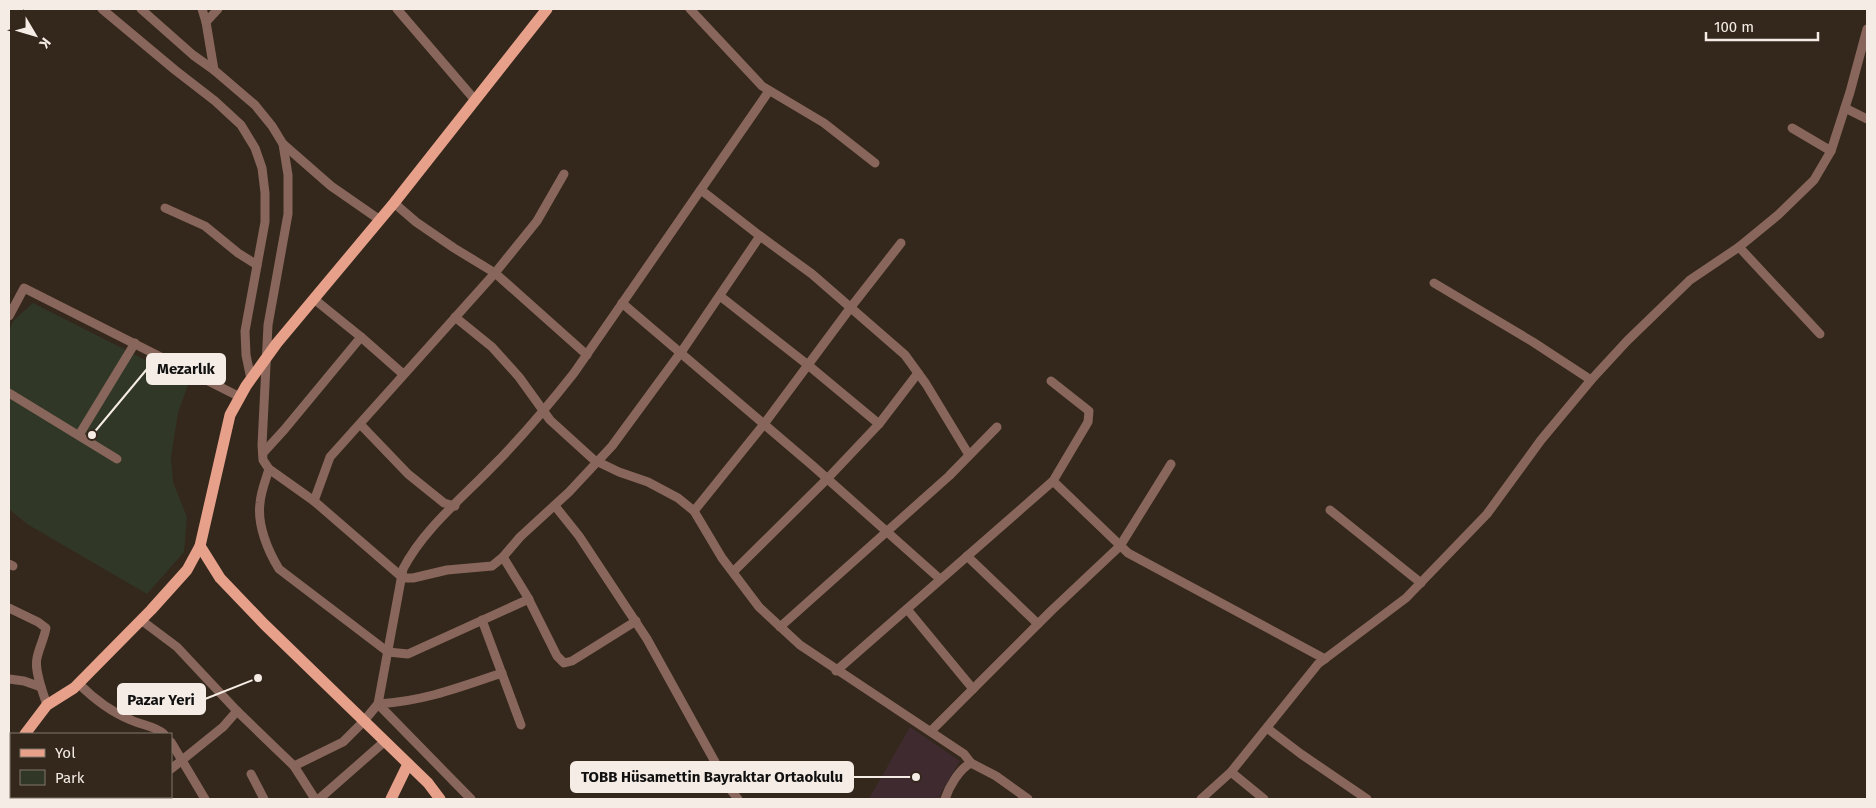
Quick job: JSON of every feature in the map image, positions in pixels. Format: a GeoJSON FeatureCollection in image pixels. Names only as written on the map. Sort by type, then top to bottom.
{"type":"FeatureCollection","features":[{"type":"Feature","properties":{"kind":"main road"},"geometry":{"type":"LineString","coordinates":[[26,733],[46,705],[78,683],[187,570],[200,546],[230,415],[251,379],[314,299],[394,203],[547,9]]}},
{"type":"Feature","properties":{"kind":"main road"},"geometry":{"type":"LineString","coordinates":[[200,546],[220,578],[363,722],[428,783],[440,799]]}},
{"type":"Feature","properties":{"kind":"main road"},"geometry":{"type":"LineString","coordinates":[[391,799],[408,764]]}},
{"type":"Feature","properties":{"kind":"street"},"geometry":{"type":"LineString","coordinates":[[102,9],[215,101],[241,125],[255,148],[262,168],[265,192],[264,222],[245,332],[246,356],[251,379]]}},
{"type":"Feature","properties":{"kind":"street"},"geometry":{"type":"LineString","coordinates":[[141,9],[255,106],[272,126],[283,144],[332,186],[380,220]]}},
{"type":"Feature","properties":{"kind":"street"},"geometry":{"type":"LineString","coordinates":[[202,9],[214,70]]}},
{"type":"Feature","properties":{"kind":"street"},"geometry":{"type":"LineString","coordinates":[[206,22],[218,9]]}},
{"type":"Feature","properties":{"kind":"street"},"geometry":{"type":"LineString","coordinates":[[397,9],[475,100]]}},
{"type":"Feature","properties":{"kind":"street"},"geometry":{"type":"LineString","coordinates":[[690,9],[762,86],[824,124],[875,163]]}},
{"type":"Feature","properties":{"kind":"street"},"geometry":{"type":"LineString","coordinates":[[1201,799],[1231,772],[1318,664],[1406,598],[1487,514],[1541,440],[1591,380],[1690,280],[1739,247],[1778,215],[1814,180],[1831,151],[1867,31]]}},
{"type":"Feature","properties":{"kind":"street"},"geometry":{"type":"LineString","coordinates":[[294,766],[343,742],[378,704],[404,570],[410,557],[435,526],[544,411],[587,355],[769,90]]}},
{"type":"Feature","properties":{"kind":"street"},"geometry":{"type":"LineString","coordinates":[[1845,108],[1867,119]]}},
{"type":"Feature","properties":{"kind":"street"},"geometry":{"type":"LineString","coordinates":[[1792,128],[1831,151]]}},
{"type":"Feature","properties":{"kind":"street"},"geometry":{"type":"LineString","coordinates":[[283,144],[288,175],[288,214],[268,325],[264,460],[269,469],[314,501],[392,566],[403,578],[413,578],[447,570],[492,566],[503,557],[520,537],[555,506],[612,446],[680,353],[760,236]]}},
{"type":"Feature","properties":{"kind":"street"},"geometry":{"type":"LineString","coordinates":[[314,501],[330,457],[495,273],[538,220],[564,174]]}},
{"type":"Feature","properties":{"kind":"street"},"geometry":{"type":"LineString","coordinates":[[701,190],[812,274],[905,356],[918,373],[969,455]]}},
{"type":"Feature","properties":{"kind":"street"},"geometry":{"type":"LineString","coordinates":[[394,203],[416,222],[495,273],[587,355]]}},
{"type":"Feature","properties":{"kind":"street"},"geometry":{"type":"LineString","coordinates":[[165,208],[205,226],[238,253],[257,265]]}},
{"type":"Feature","properties":{"kind":"street"},"geometry":{"type":"LineString","coordinates":[[530,230],[539,236]]}},
{"type":"Feature","properties":{"kind":"street"},"geometry":{"type":"LineString","coordinates":[[694,511],[764,424],[850,307],[901,243]]}},
{"type":"Feature","properties":{"kind":"street"},"geometry":{"type":"LineString","coordinates":[[1739,247],[1820,334]]}},
{"type":"Feature","properties":{"kind":"street"},"geometry":{"type":"LineString","coordinates":[[1434,283],[1533,342],[1591,380]]}},
{"type":"Feature","properties":{"kind":"street"},"geometry":{"type":"LineString","coordinates":[[9,316],[24,288],[240,397]]}},
{"type":"Feature","properties":{"kind":"street"},"geometry":{"type":"LineString","coordinates":[[720,296],[808,364],[879,424]]}},
{"type":"Feature","properties":{"kind":"street"},"geometry":{"type":"LineString","coordinates":[[314,299],[403,374]]}},
{"type":"Feature","properties":{"kind":"street"},"geometry":{"type":"LineString","coordinates":[[622,303],[764,424],[940,579]]}},
{"type":"Feature","properties":{"kind":"street"},"geometry":{"type":"LineString","coordinates":[[455,317],[492,348],[519,377],[550,420],[597,462],[648,482],[678,498],[694,511],[733,572],[759,607],[800,645],[836,671],[964,754],[971,763],[996,776],[1028,799]]}},
{"type":"Feature","properties":{"kind":"street"},"geometry":{"type":"LineString","coordinates":[[263,453],[361,337]]}},
{"type":"Feature","properties":{"kind":"street"},"geometry":{"type":"LineString","coordinates":[[79,435],[135,344]]}},
{"type":"Feature","properties":{"kind":"street"},"geometry":{"type":"LineString","coordinates":[[733,572],[827,479],[879,424],[918,373]]}},
{"type":"Feature","properties":{"kind":"street"},"geometry":{"type":"LineString","coordinates":[[836,671],[1053,481],[1088,422],[1089,411],[1051,381]]}},
{"type":"Feature","properties":{"kind":"street"},"geometry":{"type":"LineString","coordinates":[[9,393],[117,459]]}},
{"type":"Feature","properties":{"kind":"street"},"geometry":{"type":"LineString","coordinates":[[360,424],[408,474],[444,503],[455,506]]}},
{"type":"Feature","properties":{"kind":"street"},"geometry":{"type":"LineString","coordinates":[[780,627],[948,476],[997,427]]}},
{"type":"Feature","properties":{"kind":"street"},"geometry":{"type":"LineString","coordinates":[[931,732],[1038,624],[1120,546],[1171,464]]}},
{"type":"Feature","properties":{"kind":"street"},"geometry":{"type":"LineString","coordinates":[[269,469],[260,502],[259,516],[270,555],[279,569],[388,652],[408,654],[529,599]]}},
{"type":"Feature","properties":{"kind":"street"},"geometry":{"type":"LineString","coordinates":[[1053,481],[1128,553],[1326,658]]}},
{"type":"Feature","properties":{"kind":"street"},"geometry":{"type":"LineString","coordinates":[[555,506],[579,536],[636,621],[687,708],[730,789],[738,799]]}},
{"type":"Feature","properties":{"kind":"street"},"geometry":{"type":"LineString","coordinates":[[1330,510],[1421,583]]}},
{"type":"Feature","properties":{"kind":"street"},"geometry":{"type":"LineString","coordinates":[[967,556],[1038,624]]}},
{"type":"Feature","properties":{"kind":"street"},"geometry":{"type":"LineString","coordinates":[[503,557],[529,599],[557,656],[564,663],[572,661],[636,621]]}},
{"type":"Feature","properties":{"kind":"street"},"geometry":{"type":"LineString","coordinates":[[9,608],[46,628],[36,660],[46,705]]}},
{"type":"Feature","properties":{"kind":"street"},"geometry":{"type":"LineString","coordinates":[[907,609],[973,689]]}},
{"type":"Feature","properties":{"kind":"street"},"geometry":{"type":"LineString","coordinates":[[140,620],[177,648],[237,711],[294,766],[315,799]]}},
{"type":"Feature","properties":{"kind":"street"},"geometry":{"type":"LineString","coordinates":[[482,620],[521,724]]}},
{"type":"Feature","properties":{"kind":"street"},"geometry":{"type":"LineString","coordinates":[[378,704],[400,703],[436,696],[502,673]]}},
{"type":"Feature","properties":{"kind":"street"},"geometry":{"type":"LineString","coordinates":[[9,679],[24,681],[41,687]]}},
{"type":"Feature","properties":{"kind":"street"},"geometry":{"type":"LineString","coordinates":[[78,683],[91,696],[115,712],[163,733]]}},
{"type":"Feature","properties":{"kind":"street"},"geometry":{"type":"LineString","coordinates":[[378,704],[471,799]]}},
{"type":"Feature","properties":{"kind":"street"},"geometry":{"type":"LineString","coordinates":[[172,768],[223,727],[237,711]]}},
{"type":"Feature","properties":{"kind":"street"},"geometry":{"type":"LineString","coordinates":[[1266,728],[1367,799]]}},
{"type":"Feature","properties":{"kind":"street"},"geometry":{"type":"LineString","coordinates":[[319,799],[384,742]]}},
{"type":"Feature","properties":{"kind":"street"},"geometry":{"type":"LineString","coordinates":[[172,743],[184,760],[205,799]]}},
{"type":"Feature","properties":{"kind":"street"},"geometry":{"type":"LineString","coordinates":[[945,799],[954,780],[966,765],[971,763]]}},
{"type":"Feature","properties":{"kind":"street"},"geometry":{"type":"LineString","coordinates":[[1231,772],[1264,799]]}},
{"type":"Feature","properties":{"kind":"street"},"geometry":{"type":"LineString","coordinates":[[251,774],[264,799]]}},
{"type":"Feature","properties":{"kind":"shaded area"},"geometry":{"type":"Polygon","coordinates":[[[910,727],[960,761],[939,799],[869,799],[910,727]]]}},
{"type":"Feature","properties":{"kind":"green space"},"geometry":{"type":"Polygon","coordinates":[[[33,303],[189,382],[178,413],[171,457],[173,482],[187,517],[184,552],[147,594],[27,524],[9,509],[9,330],[14,320],[33,303]]]}},
{"type":"Feature","properties":{"kind":"place","name":"Mezarlık"},"geometry":{"type":"Point","coordinates":[92,435]}},
{"type":"Feature","properties":{"kind":"place","name":"Pazar Yeri"},"geometry":{"type":"Point","coordinates":[258,678]}},
{"type":"Feature","properties":{"kind":"place","name":"TOBB Hüsamettin Bayraktar Ortaokulu"},"geometry":{"type":"Point","coordinates":[916,777]}}]}
